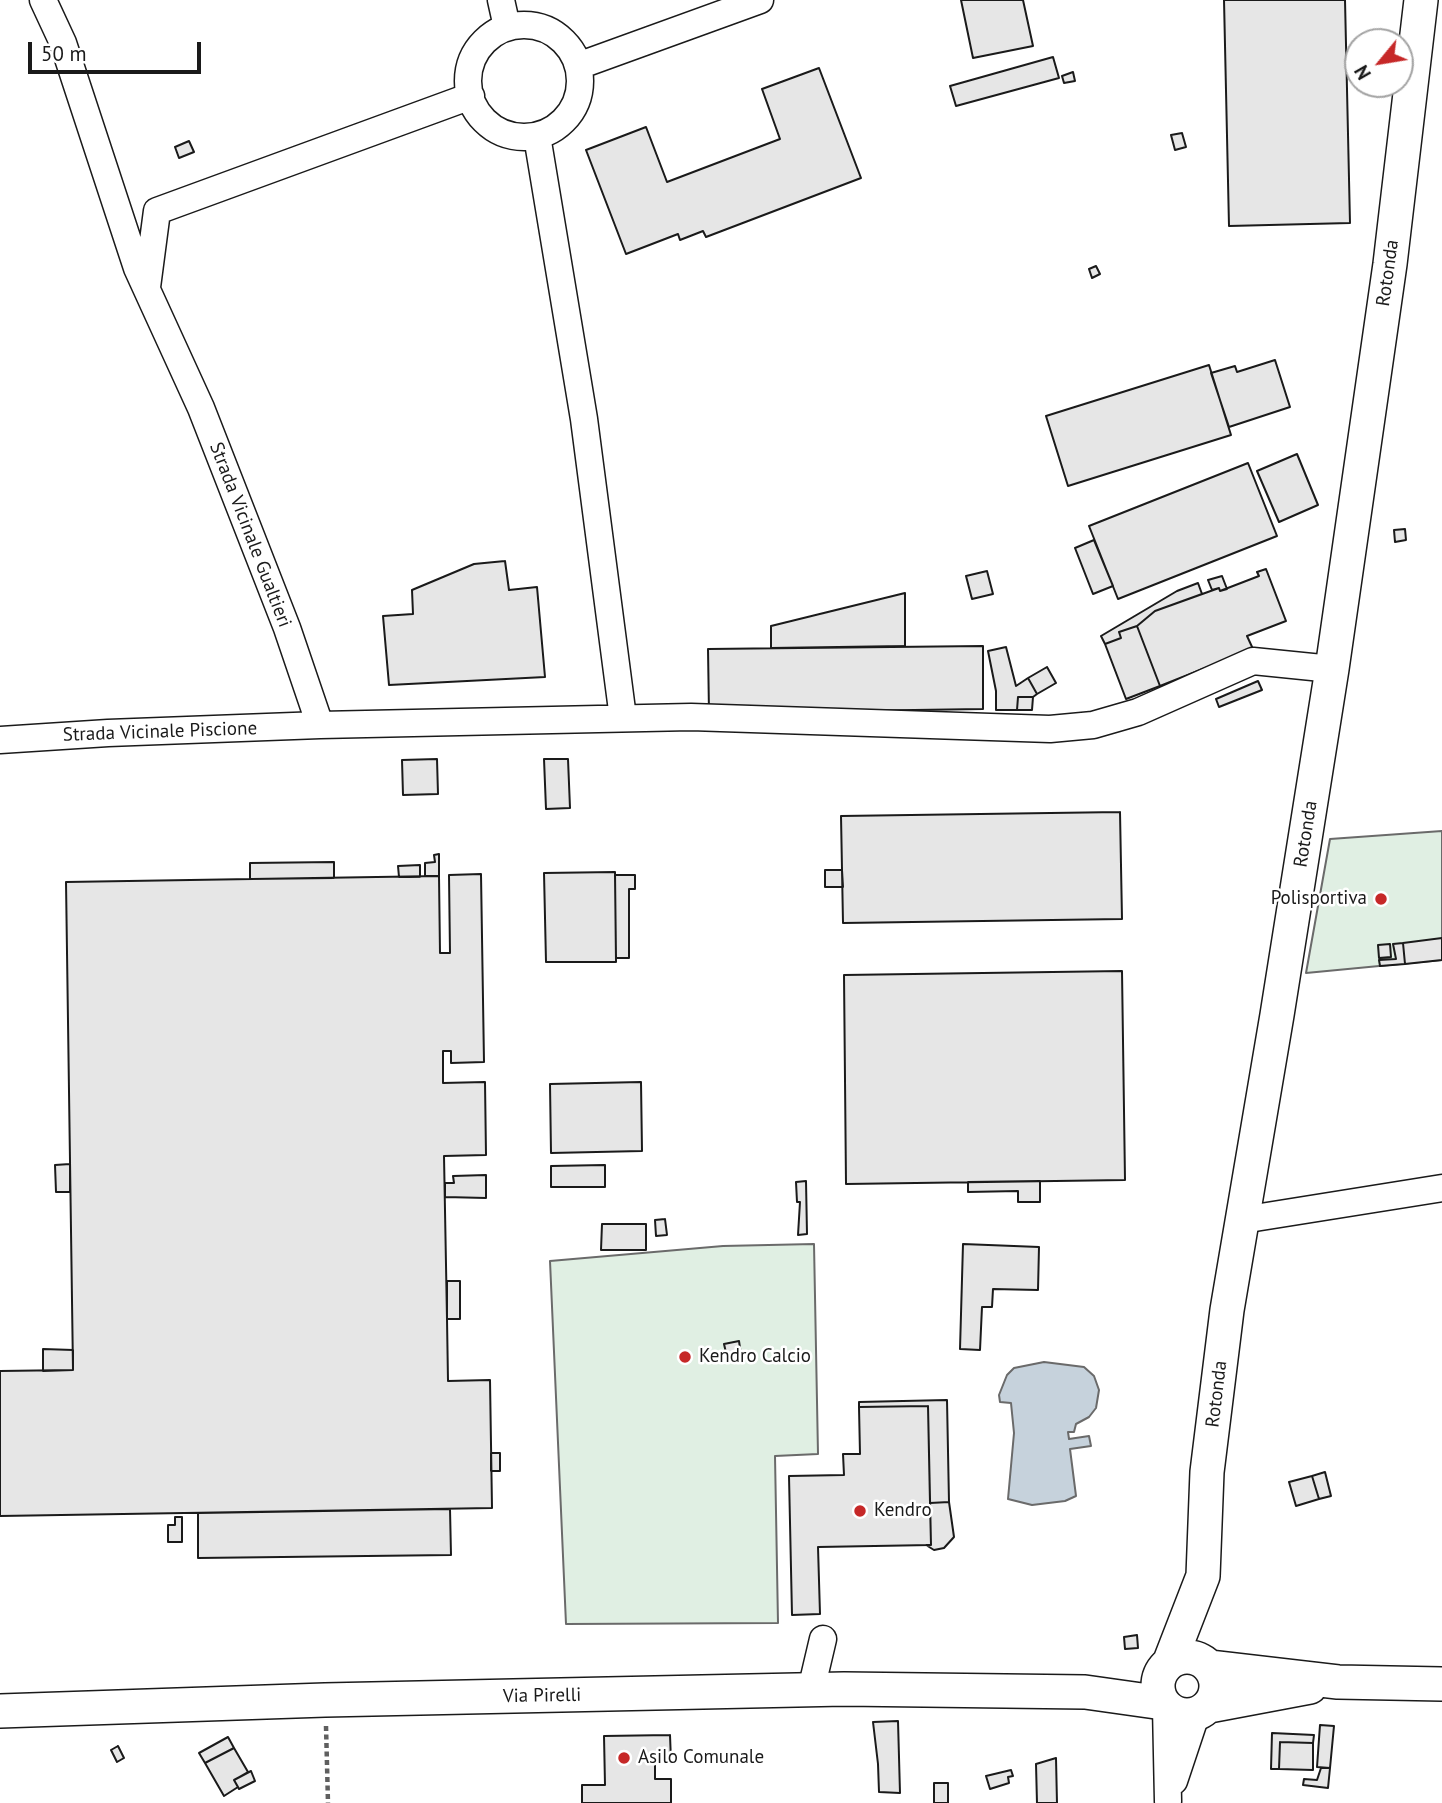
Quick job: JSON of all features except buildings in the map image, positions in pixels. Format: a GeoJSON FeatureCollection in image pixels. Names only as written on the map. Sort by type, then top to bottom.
{"type":"FeatureCollection","features":[{"type":"Feature","properties":{"kind":"main road","name":"Rotonda"},"geometry":{"type":"LineString","coordinates":[[1168,1663],[1203,1576],[1207,1472],[1227,1310],[1332,669],[1390,264],[1420,0]]}},
{"type":"Feature","properties":{"kind":"main road"},"geometry":{"type":"LineString","coordinates":[[1203,1576],[1208,1665],[1215,1677],[1216,1692],[1183,1708],[1158,1693],[1157,1678],[1168,1663],[1179,1657],[1194,1656],[1208,1665],[1338,1682],[1442,1684]]}},
{"type":"Feature","properties":{"kind":"main road","name":"Via Pirelli"},"geometry":{"type":"LineString","coordinates":[[1085,1692],[1168,1663]]}},
{"type":"Feature","properties":{"kind":"main road","name":"Via Pirelli"},"geometry":{"type":"LineString","coordinates":[[0,1711],[325,1700],[811,1690],[1085,1692],[1183,1708],[1338,1682]]}},
{"type":"Feature","properties":{"kind":"street","name":"Strada Vicinale Gualtieri"},"geometry":{"type":"LineString","coordinates":[[43,0],[63,43],[137,268],[211,433],[287,628],[320,725]]}},
{"type":"Feature","properties":{"kind":"street"},"geometry":{"type":"LineString","coordinates":[[501,0],[507,27]]}},
{"type":"Feature","properties":{"kind":"street"},"geometry":{"type":"LineString","coordinates":[[578,66],[760,0]]}},
{"type":"Feature","properties":{"kind":"street"},"geometry":{"type":"LineString","coordinates":[[525,24],[543,28],[559,37],[571,50],[578,66],[580,84],[572,110],[554,129],[537,136],[518,137],[499,132],[484,121],[473,105],[468,86],[469,67],[477,49],[490,36],[507,27],[525,24]]}},
{"type":"Feature","properties":{"kind":"street"},"geometry":{"type":"LineString","coordinates":[[147,290],[157,211],[471,96]]}},
{"type":"Feature","properties":{"kind":"street"},"geometry":{"type":"LineString","coordinates":[[537,136],[584,419],[623,719]]}},
{"type":"Feature","properties":{"kind":"street"},"geometry":{"type":"LineString","coordinates":[[320,725],[691,717],[1050,729],[1093,724],[1138,712],[1253,661],[1332,669]]}},
{"type":"Feature","properties":{"kind":"street","name":"Strada Vicinale Piscione"},"geometry":{"type":"LineString","coordinates":[[0,740],[320,725]]}},
{"type":"Feature","properties":{"kind":"street"},"geometry":{"type":"LineString","coordinates":[[1242,1220],[1442,1188]]}},
{"type":"Feature","properties":{"kind":"street"},"geometry":{"type":"LineString","coordinates":[[811,1690],[823,1639]]}},
{"type":"Feature","properties":{"kind":"street"},"geometry":{"type":"LineString","coordinates":[[1168,1802],[1183,1708]]}},
{"type":"Feature","properties":{"kind":"path"},"geometry":{"type":"LineString","coordinates":[[325,1700],[328,1803]]}},
{"type":"Feature","properties":{"kind":"green space","name":"Polisportiva"},"geometry":{"type":"Polygon","coordinates":[[[1442,831],[1442,960],[1306,973],[1330,839],[1442,831]]]}},
{"type":"Feature","properties":{"kind":"green space","name":"Kendro Calcio"},"geometry":{"type":"Polygon","coordinates":[[[814,1244],[818,1454],[775,1456],[778,1623],[566,1624],[550,1261],[723,1246],[814,1244]]]}},
{"type":"Feature","properties":{"kind":"shaded area"},"geometry":{"type":"Polygon","coordinates":[[[1044,1362],[1084,1367],[1094,1376],[1099,1390],[1096,1408],[1089,1417],[1076,1424],[1074,1432],[1068,1432],[1069,1439],[1089,1436],[1091,1446],[1070,1449],[1076,1496],[1065,1501],[1032,1505],[1008,1499],[1014,1433],[1011,1403],[1000,1402],[999,1395],[1007,1375],[1014,1368],[1044,1362]]]}},
{"type":"Feature","properties":{"kind":"place","name":"Polisportiva"},"geometry":{"type":"Point","coordinates":[1381,899]}},
{"type":"Feature","properties":{"kind":"place","name":"Kendro Calcio"},"geometry":{"type":"Point","coordinates":[685,1357]}},
{"type":"Feature","properties":{"kind":"place","name":"Kendro"},"geometry":{"type":"Point","coordinates":[860,1511]}},
{"type":"Feature","properties":{"kind":"place","name":"Asilo Comunale"},"geometry":{"type":"Point","coordinates":[624,1758]}}]}
